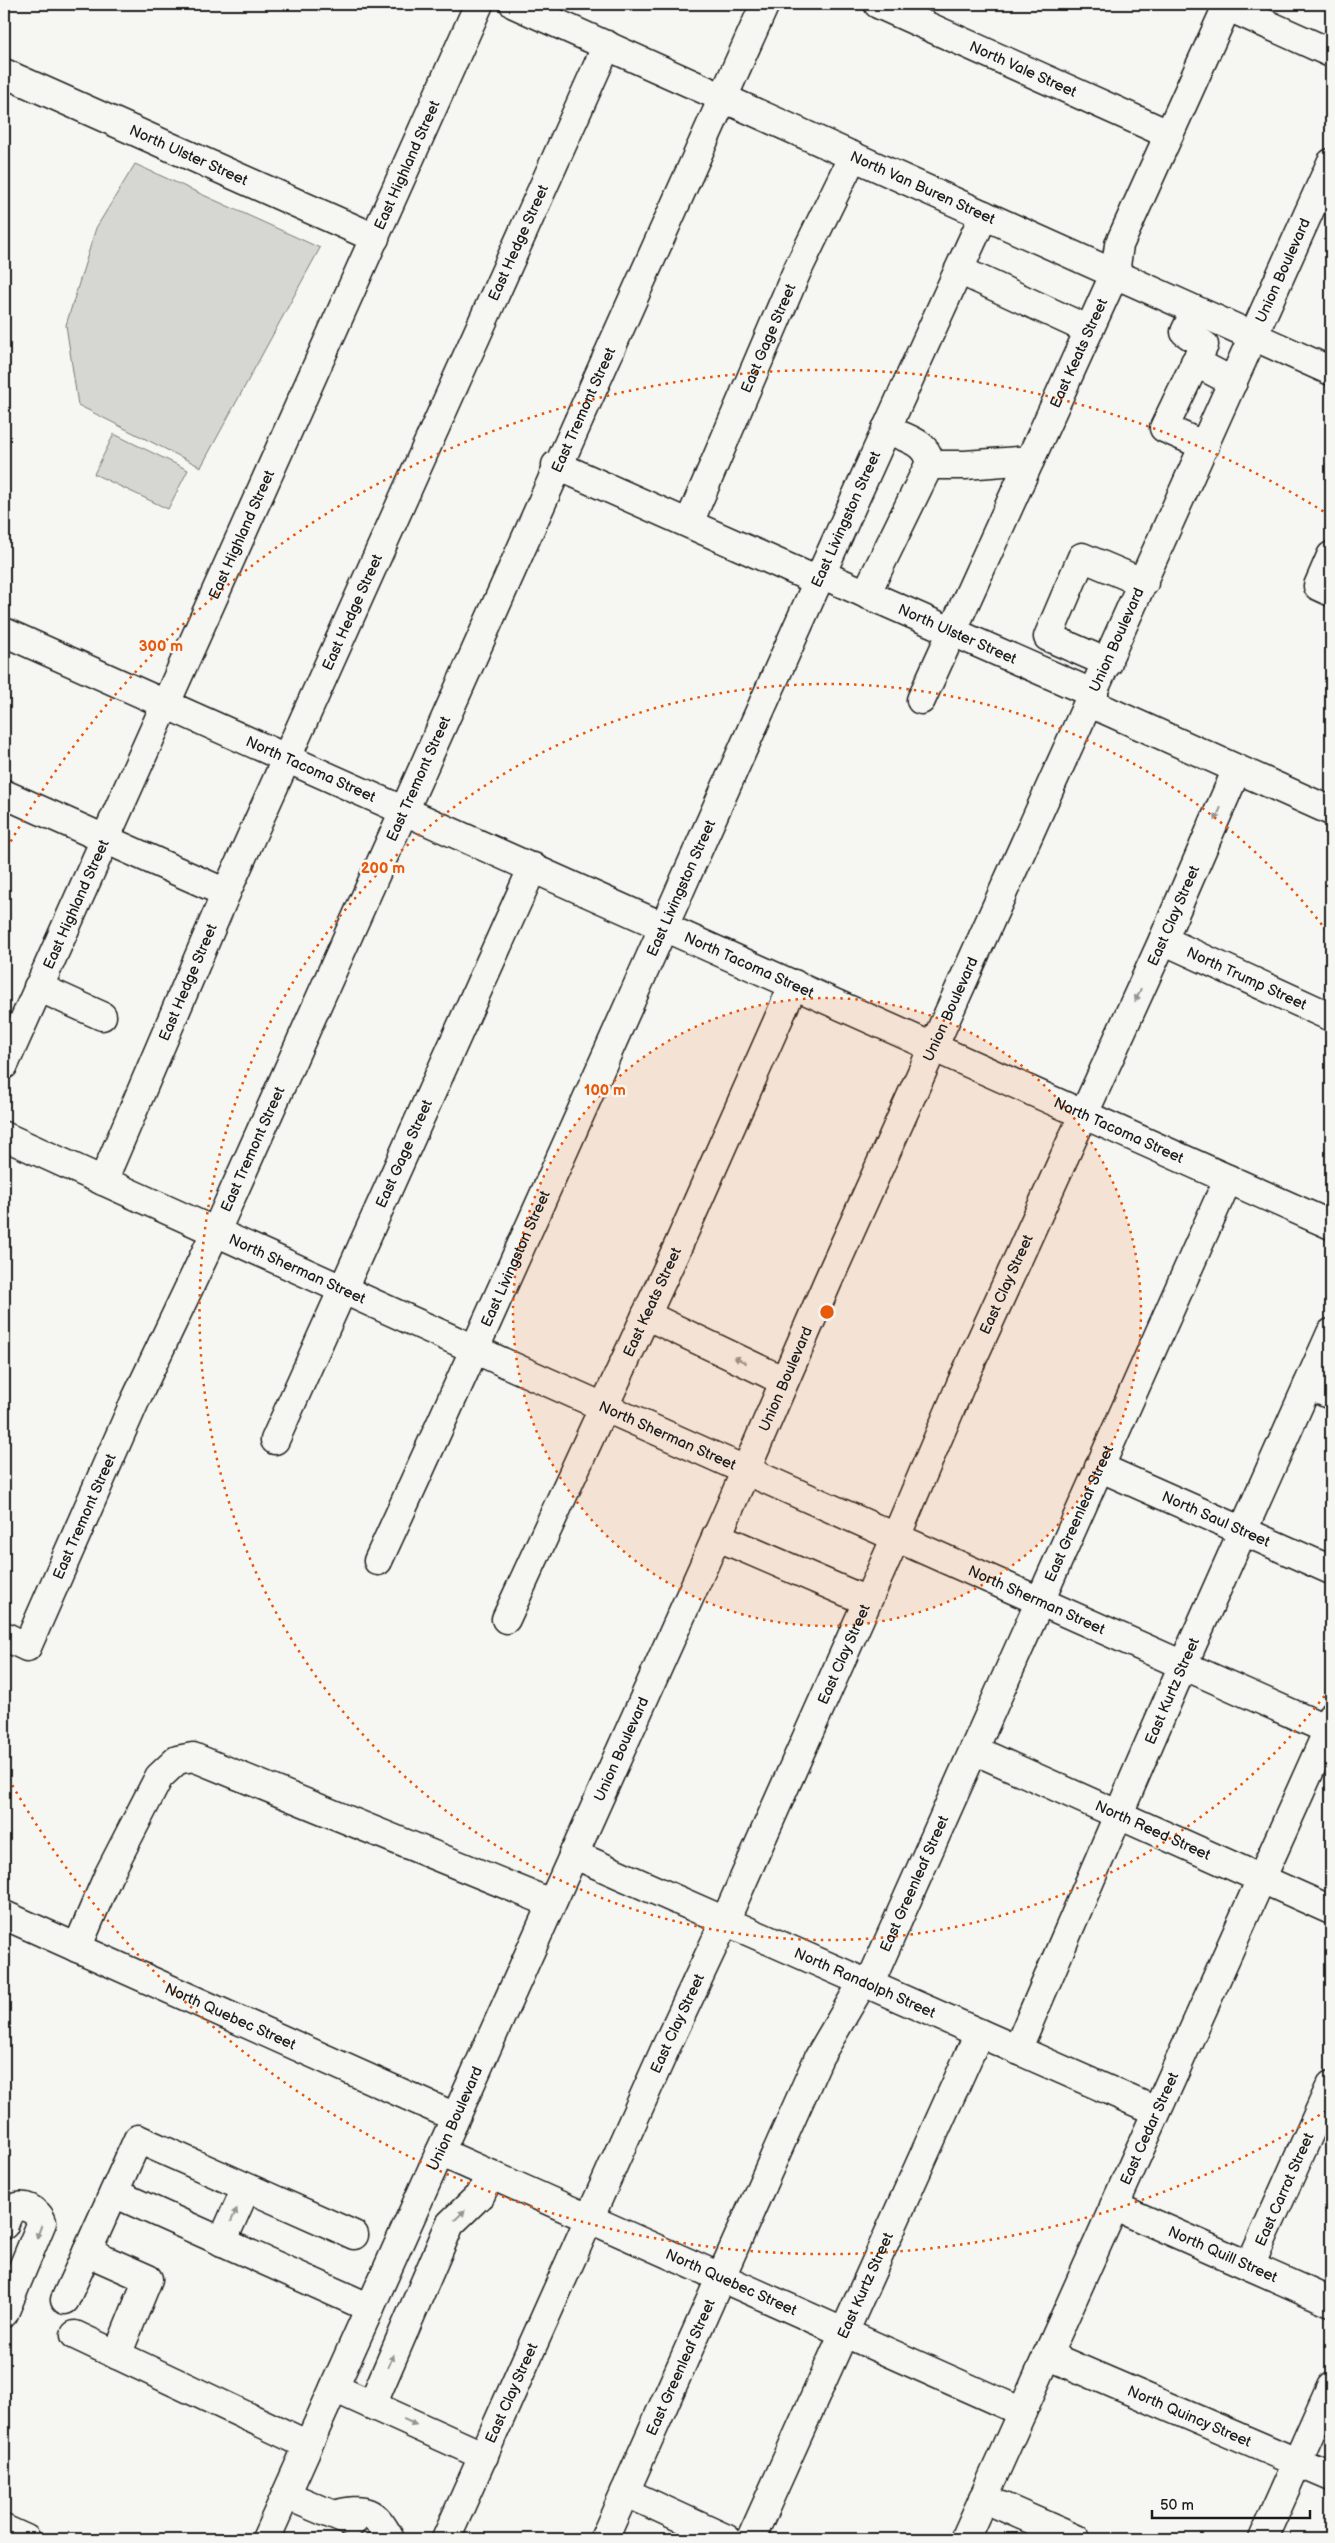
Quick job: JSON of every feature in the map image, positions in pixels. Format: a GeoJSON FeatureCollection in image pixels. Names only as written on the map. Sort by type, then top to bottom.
{"type":"FeatureCollection","features":[{"type":"Feature","properties":{"kind":"street","name":"East Highland Street"},"geometry":{"type":"LineString","coordinates":[[4,1064],[479,4]]}},
{"type":"Feature","properties":{"kind":"street","name":"North Van Buren Street"},"geometry":{"type":"LineString","coordinates":[[514,4],[1331,371]]}},
{"type":"Feature","properties":{"kind":"street","name":"East Tremont Street"},"geometry":{"type":"LineString","coordinates":[[4,1636],[27,1647],[135,1401],[216,1230],[556,465],[765,4]]}},
{"type":"Feature","properties":{"kind":"street","name":"North Vale Street"},"geometry":{"type":"LineString","coordinates":[[878,4],[1168,134]]}},
{"type":"Feature","properties":{"kind":"street","name":"East Keats Street"},"geometry":{"type":"LineString","coordinates":[[921,700],[1090,330],[1115,273],[1119,245],[1226,5]]}},
{"type":"Feature","properties":{"kind":"street"},"geometry":{"type":"LineString","coordinates":[[1226,5],[1331,53]]}},
{"type":"Feature","properties":{"kind":"street","name":"East Hedge Street"},"geometry":{"type":"LineString","coordinates":[[103,1181],[226,893],[607,45]]}},
{"type":"Feature","properties":{"kind":"street","name":"North Ulster Street"},"geometry":{"type":"LineString","coordinates":[[4,73],[375,238]]}},
{"type":"Feature","properties":{"kind":"street","name":"East Gage Street"},"geometry":{"type":"LineString","coordinates":[[689,523],[797,271],[853,156]]}},
{"type":"Feature","properties":{"kind":"street","name":"Union Boulevard"},"geometry":{"type":"LineString","coordinates":[[266,2539],[1331,163]]}},
{"type":"Feature","properties":{"kind":"street","name":"East Livingston Street"},"geometry":{"type":"LineString","coordinates":[[378,1561],[476,1348],[886,429],[984,215]]}},
{"type":"Feature","properties":{"kind":"street"},"geometry":{"type":"LineString","coordinates":[[959,270],[1090,330]]}},
{"type":"Feature","properties":{"kind":"street"},"geometry":{"type":"LineString","coordinates":[[1195,311],[1185,332],[1204,345],[1164,428],[1205,446]]}},
{"type":"Feature","properties":{"kind":"street"},"geometry":{"type":"LineString","coordinates":[[1195,362],[1233,382]]}},
{"type":"Feature","properties":{"kind":"street"},"geometry":{"type":"LineString","coordinates":[[866,594],[929,465],[929,454],[924,447],[886,429]]}},
{"type":"Feature","properties":{"kind":"street"},"geometry":{"type":"LineString","coordinates":[[929,465],[965,465],[1030,460]]}},
{"type":"Feature","properties":{"kind":"street","name":"North Ulster Street"},"geometry":{"type":"LineString","coordinates":[[556,465],[689,523],[866,594],[952,632],[1237,769],[1331,811]]}},
{"type":"Feature","properties":{"kind":"street"},"geometry":{"type":"LineString","coordinates":[[1108,662],[1048,637],[1082,556],[1144,583]]}},
{"type":"Feature","properties":{"kind":"street"},"geometry":{"type":"LineString","coordinates":[[1324,589],[1331,556]]}},
{"type":"Feature","properties":{"kind":"street","name":"North Tacoma Street"},"geometry":{"type":"LineString","coordinates":[[4,632],[1331,1225]]}},
{"type":"Feature","properties":{"kind":"street","name":"East Clay Street"},"geometry":{"type":"LineString","coordinates":[[446,2539],[725,1921],[896,1537],[961,1384],[1163,940],[1237,769]]}},
{"type":"Feature","properties":{"kind":"street"},"geometry":{"type":"LineString","coordinates":[[4,794],[226,893]]}},
{"type":"Feature","properties":{"kind":"street","name":"East Gage Street"},"geometry":{"type":"LineString","coordinates":[[275,1440],[533,867]]}},
{"type":"Feature","properties":{"kind":"street","name":"North Trump Street"},"geometry":{"type":"LineString","coordinates":[[1163,940],[1331,1017]]}},
{"type":"Feature","properties":{"kind":"street","name":"East Keats Street"},"geometry":{"type":"LineString","coordinates":[[506,1619],[605,1406],[794,984]]}},
{"type":"Feature","properties":{"kind":"street"},"geometry":{"type":"LineString","coordinates":[[38,988],[102,1016]]}},
{"type":"Feature","properties":{"kind":"street","name":"North Sherman Street"},"geometry":{"type":"LineString","coordinates":[[4,1136],[1039,1602],[1183,1665],[1330,1726]]}},
{"type":"Feature","properties":{"kind":"street","name":"East Greenleaf Street"},"geometry":{"type":"LineString","coordinates":[[604,2539],[819,2057],[866,1983],[974,1750],[1228,1180]]}},
{"type":"Feature","properties":{"kind":"street"},"geometry":{"type":"LineString","coordinates":[[646,1315],[784,1381]]}},
{"type":"Feature","properties":{"kind":"street","name":"East Kurtz Street"},"geometry":{"type":"LineString","coordinates":[[1017,2050],[1183,1665],[1243,1531],[1320,1390],[1331,1333]]}},
{"type":"Feature","properties":{"kind":"street","name":"North Saul Street"},"geometry":{"type":"LineString","coordinates":[[1099,1467],[1331,1570]]}},
{"type":"Feature","properties":{"kind":"street"},"geometry":{"type":"LineString","coordinates":[[716,1536],[866,1601]]}},
{"type":"Feature","properties":{"kind":"street","name":"East Cedar Street"},"geometry":{"type":"LineString","coordinates":[[965,2539],[1330,1726]]}},
{"type":"Feature","properties":{"kind":"street","name":"North Reed Street"},"geometry":{"type":"LineString","coordinates":[[974,1750],[1331,1910]]}},
{"type":"Feature","properties":{"kind":"street"},"geometry":{"type":"LineString","coordinates":[[77,1948],[108,1876],[159,1777],[177,1760],[194,1757],[551,1902]]}},
{"type":"Feature","properties":{"kind":"street","name":"North Randolph Street"},"geometry":{"type":"LineString","coordinates":[[573,1854],[1156,2112]]}},
{"type":"Feature","properties":{"kind":"street","name":"North Quebec Street"},"geometry":{"type":"LineString","coordinates":[[4,1915],[455,2117]]}},
{"type":"Feature","properties":{"kind":"street","name":"East Kurtz Street"},"geometry":{"type":"LineString","coordinates":[[751,2539],[842,2333],[979,2033]]}},
{"type":"Feature","properties":{"kind":"street","name":"East Carrot Street"},"geometry":{"type":"LineString","coordinates":[[1250,2266],[1331,2085]]}},
{"type":"Feature","properties":{"kind":"street"},"geometry":{"type":"LineString","coordinates":[[65,2300],[138,2139],[354,2235]]}},
{"type":"Feature","properties":{"kind":"street","name":"North Quebec Street"},"geometry":{"type":"LineString","coordinates":[[440,2152],[1022,2412]]}},
{"type":"Feature","properties":{"kind":"street"},"geometry":{"type":"LineString","coordinates":[[372,2405],[450,2224],[481,2194],[490,2174]]}},
{"type":"Feature","properties":{"kind":"street"},"geometry":{"type":"LineString","coordinates":[[222,2242],[246,2188]]}},
{"type":"Feature","properties":{"kind":"street"},"geometry":{"type":"LineString","coordinates":[[114,2193],[370,2308]]}},
{"type":"Feature","properties":{"kind":"street","name":"North Quill Street"},"geometry":{"type":"LineString","coordinates":[[1114,2206],[1331,2302]]}},
{"type":"Feature","properties":{"kind":"street"},"geometry":{"type":"LineString","coordinates":[[4,2224],[11,2210],[22,2207],[36,2212],[42,2222],[4,2313]]}},
{"type":"Feature","properties":{"kind":"street"},"geometry":{"type":"LineString","coordinates":[[87,2252],[148,2280],[117,2355]]}},
{"type":"Feature","properties":{"kind":"street"},"geometry":{"type":"LineString","coordinates":[[75,2335],[308,2445]]}},
{"type":"Feature","properties":{"kind":"street","name":"North Quincy Street"},"geometry":{"type":"LineString","coordinates":[[1047,2355],[1298,2462],[1331,2478]]}},
{"type":"Feature","properties":{"kind":"street"},"geometry":{"type":"LineString","coordinates":[[1263,2539],[1331,2386]]}},
{"type":"Feature","properties":{"kind":"street"},"geometry":{"type":"LineString","coordinates":[[334,2388],[484,2456]]}},
{"type":"Feature","properties":{"kind":"street"},"geometry":{"type":"LineString","coordinates":[[625,2492],[727,2539]]}},
{"type":"Feature","properties":{"kind":"street"},"geometry":{"type":"LineString","coordinates":[[286,2494],[365,2530]]}},
{"type":"Feature","properties":{"kind":"street"},"geometry":{"type":"LineString","coordinates":[[983,2498],[1076,2539]]}},
{"type":"Feature","properties":{"kind":"street"},"geometry":{"type":"LineString","coordinates":[[4,2529],[26,2539]]}},
{"type":"Feature","properties":{"kind":"shaded area"},"geometry":{"type":"Polygon","coordinates":[[[135,164],[320,248],[201,467],[78,405],[66,325],[96,228],[135,164]]]}},
{"type":"Feature","properties":{"kind":"shaded area"},"geometry":{"type":"Polygon","coordinates":[[[114,434],[188,470],[168,509],[94,474],[114,434]]]}},
{"type":"Feature","properties":{"kind":"tunnel"},"geometry":{"type":"LineString","coordinates":[[348,2533],[363,2539]]}}]}
